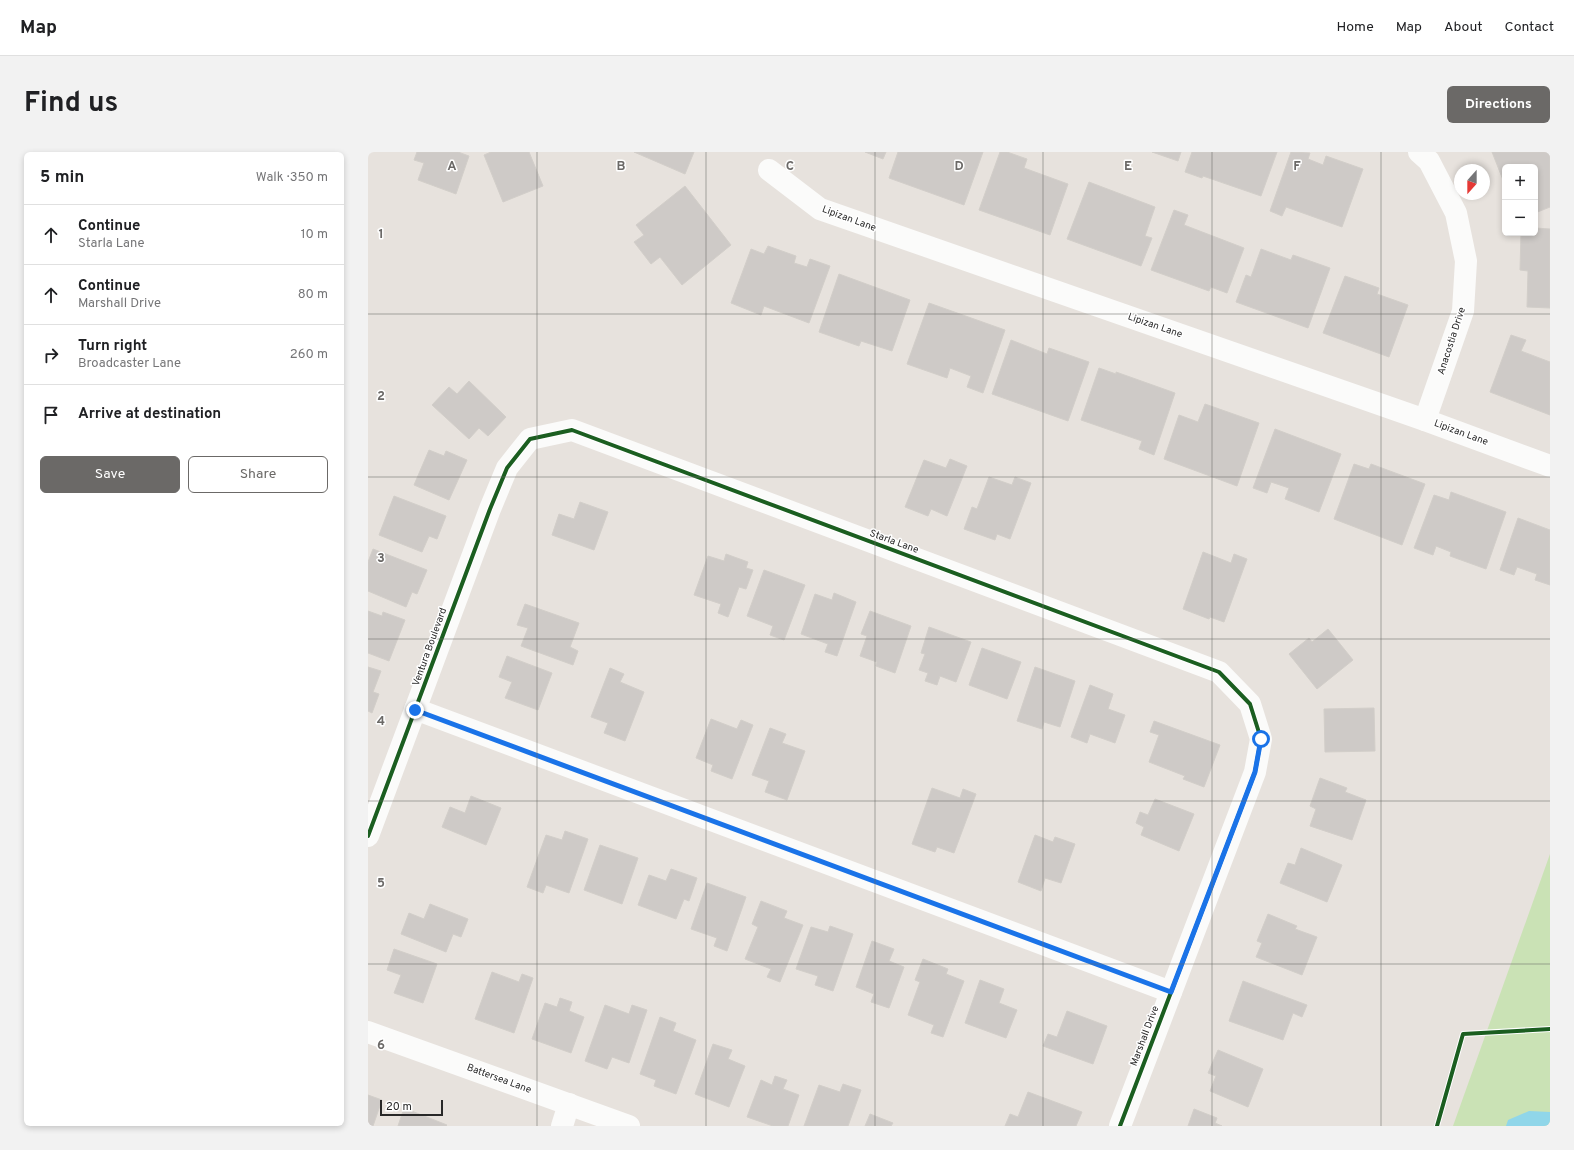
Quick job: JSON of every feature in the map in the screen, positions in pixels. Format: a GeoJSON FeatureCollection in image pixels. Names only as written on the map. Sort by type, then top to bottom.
{"type":"FeatureCollection","features":[{"type":"Feature","properties":{"kind":"street","name":"Anacostia Drive"},"geometry":{"type":"LineString","coordinates":[[1419,152],[1429,161],[1456,213],[1466,261],[1463,311],[1425,420]]}},
{"type":"Feature","properties":{"kind":"street","name":"Lipizan Lane"},"geometry":{"type":"LineString","coordinates":[[769,170],[820,209],[1425,420],[1550,466]]}},
{"type":"Feature","properties":{"kind":"street","name":"Starla Lane"},"geometry":{"type":"LineString","coordinates":[[490,509],[507,468],[530,439],[572,430],[1220,672],[1250,704],[1261,739],[1255,772]]}},
{"type":"Feature","properties":{"kind":"street","name":"Ventura Boulevard"},"geometry":{"type":"LineString","coordinates":[[368,836],[490,509]]}},
{"type":"Feature","properties":{"kind":"street"},"geometry":{"type":"LineString","coordinates":[[415,710],[1171,992]]}},
{"type":"Feature","properties":{"kind":"street","name":"Marshall Drive"},"geometry":{"type":"LineString","coordinates":[[1120,1126],[1255,772]]}},
{"type":"Feature","properties":{"kind":"street","name":"Battersea Lane"},"geometry":{"type":"LineString","coordinates":[[368,1032],[629,1126]]}},
{"type":"Feature","properties":{"kind":"street"},"geometry":{"type":"LineString","coordinates":[[562,1126],[569,1104]]}},
{"type":"Feature","properties":{"kind":"green space"},"geometry":{"type":"Polygon","coordinates":[[[1550,854],[1550,1126],[1453,1126],[1550,854]]]}},
{"type":"Feature","properties":{"kind":"water"},"geometry":{"type":"Polygon","coordinates":[[[1529,1111],[1550,1112],[1550,1126],[1506,1126],[1508,1120],[1529,1111]]]}},
{"type":"Feature","properties":{"kind":"building"},"geometry":{"type":"Polygon","coordinates":[[[417,152],[458,152],[469,156],[456,194],[418,180],[424,163],[414,160],[417,152]]]}},
{"type":"Feature","properties":{"kind":"building"},"geometry":{"type":"Polygon","coordinates":[[[491,152],[529,152],[543,186],[503,202],[484,155],[491,152]]]}},
{"type":"Feature","properties":{"kind":"building"},"geometry":{"type":"Polygon","coordinates":[[[634,152],[694,152],[685,174],[634,152]]]}},
{"type":"Feature","properties":{"kind":"building"},"geometry":{"type":"Polygon","coordinates":[[[865,152],[886,152],[883,159],[865,152]]]}},
{"type":"Feature","properties":{"kind":"building"},"geometry":{"type":"Polygon","coordinates":[[[898,152],[983,152],[964,205],[889,178],[898,152]]]}},
{"type":"Feature","properties":{"kind":"building"},"geometry":{"type":"Polygon","coordinates":[[[1000,152],[1007,152],[1027,159],[1024,168],[1068,184],[1050,235],[979,210],[1000,152]]]}},
{"type":"Feature","properties":{"kind":"building"},"geometry":{"type":"Polygon","coordinates":[[[1152,152],[1181,152],[1178,161],[1152,152]]]}},
{"type":"Feature","properties":{"kind":"building"},"geometry":{"type":"Polygon","coordinates":[[[1192,152],[1277,152],[1261,196],[1203,176],[1202,178],[1185,172],[1192,152]]]}},
{"type":"Feature","properties":{"kind":"building"},"geometry":{"type":"Polygon","coordinates":[[[1291,152],[1310,153],[1308,159],[1323,165],[1326,156],[1363,169],[1342,227],[1286,207],[1282,216],[1270,211],[1291,152]]]}},
{"type":"Feature","properties":{"kind":"building"},"geometry":{"type":"Polygon","coordinates":[[[1492,152],[1550,152],[1550,207],[1538,212],[1538,164],[1502,164],[1502,177],[1492,152]]]}},
{"type":"Feature","properties":{"kind":"building"},"geometry":{"type":"Polygon","coordinates":[[[1089,182],[1155,207],[1145,236],[1152,238],[1141,266],[1067,239],[1089,182]]]}},
{"type":"Feature","properties":{"kind":"building"},"geometry":{"type":"Polygon","coordinates":[[[685,186],[731,245],[682,285],[660,257],[651,264],[634,242],[644,235],[636,225],[685,186]]]}},
{"type":"Feature","properties":{"kind":"building"},"geometry":{"type":"Polygon","coordinates":[[[1174,210],[1188,215],[1184,225],[1244,248],[1227,293],[1211,287],[1209,291],[1151,270],[1174,210]]]}},
{"type":"Feature","properties":{"kind":"building"},"geometry":{"type":"Polygon","coordinates":[[[1538,228],[1550,229],[1550,308],[1527,307],[1528,271],[1520,270],[1521,236],[1538,236],[1538,228]]]}},
{"type":"Feature","properties":{"kind":"building"},"geometry":{"type":"Polygon","coordinates":[[[768,246],[796,256],[794,263],[807,267],[810,259],[830,266],[809,323],[764,306],[761,315],[731,303],[751,249],[764,254],[768,246]]]}},
{"type":"Feature","properties":{"kind":"building"},"geometry":{"type":"Polygon","coordinates":[[[1261,249],[1291,260],[1293,255],[1330,268],[1308,328],[1236,302],[1246,275],[1251,277],[1261,249]]]}},
{"type":"Feature","properties":{"kind":"building"},"geometry":{"type":"Polygon","coordinates":[[[839,274],[910,300],[892,351],[861,341],[859,346],[819,332],[839,274]]]}},
{"type":"Feature","properties":{"kind":"building"},"geometry":{"type":"Polygon","coordinates":[[[1345,276],[1379,288],[1377,294],[1408,305],[1389,357],[1323,333],[1345,276]]]}},
{"type":"Feature","properties":{"kind":"building"},"geometry":{"type":"Polygon","coordinates":[[[929,303],[1005,330],[983,393],[967,387],[971,376],[950,368],[947,378],[907,364],[929,303]]]}},
{"type":"Feature","properties":{"kind":"building"},"geometry":{"type":"Polygon","coordinates":[[[1511,335],[1526,340],[1521,351],[1550,362],[1550,415],[1490,392],[1511,335]]]}},
{"type":"Feature","properties":{"kind":"building"},"geometry":{"type":"Polygon","coordinates":[[[1011,340],[1047,354],[1049,348],[1089,362],[1068,421],[992,394],[1011,340]]]}},
{"type":"Feature","properties":{"kind":"building"},"geometry":{"type":"Polygon","coordinates":[[[1099,368],[1116,374],[1116,372],[1175,393],[1154,455],[1139,449],[1142,441],[1081,420],[1099,368]]]}},
{"type":"Feature","properties":{"kind":"building"},"geometry":{"type":"Polygon","coordinates":[[[469,381],[506,417],[488,436],[479,428],[469,439],[432,405],[449,387],[457,394],[469,381]]]}},
{"type":"Feature","properties":{"kind":"building"},"geometry":{"type":"Polygon","coordinates":[[[1205,404],[1259,423],[1237,486],[1164,459],[1179,415],[1198,422],[1205,404]]]}},
{"type":"Feature","properties":{"kind":"building"},"geometry":{"type":"Polygon","coordinates":[[[1275,429],[1341,454],[1319,512],[1285,499],[1289,488],[1271,482],[1267,493],[1253,488],[1275,429]]]}},
{"type":"Feature","properties":{"kind":"building"},"geometry":{"type":"Polygon","coordinates":[[[429,450],[444,456],[446,451],[467,460],[449,500],[414,485],[429,450]]]}},
{"type":"Feature","properties":{"kind":"building"},"geometry":{"type":"Polygon","coordinates":[[[950,459],[967,466],[947,516],[931,509],[928,516],[905,507],[924,460],[946,468],[950,459]]]}},
{"type":"Feature","properties":{"kind":"building"},"geometry":{"type":"Polygon","coordinates":[[[1354,464],[1369,469],[1371,464],[1425,484],[1402,545],[1334,519],[1354,464]]]}},
{"type":"Feature","properties":{"kind":"building"},"geometry":{"type":"Polygon","coordinates":[[[989,477],[1012,485],[1015,477],[1031,483],[1010,539],[997,534],[995,540],[964,529],[972,507],[977,509],[989,477]]]}},
{"type":"Feature","properties":{"kind":"building"},"geometry":{"type":"Polygon","coordinates":[[[1451,492],[1506,512],[1486,569],[1450,556],[1451,552],[1436,546],[1433,555],[1414,548],[1434,495],[1449,500],[1451,492]]]}},
{"type":"Feature","properties":{"kind":"building"},"geometry":{"type":"Polygon","coordinates":[[[394,496],[446,516],[437,539],[429,536],[422,552],[379,535],[394,496]]]}},
{"type":"Feature","properties":{"kind":"building"},"geometry":{"type":"Polygon","coordinates":[[[580,502],[608,512],[594,550],[552,535],[559,514],[574,519],[580,502]]]}},
{"type":"Feature","properties":{"kind":"building"},"geometry":{"type":"Polygon","coordinates":[[[1518,518],[1550,530],[1550,585],[1535,580],[1537,574],[1517,567],[1514,575],[1500,570],[1518,518]]]}},
{"type":"Feature","properties":{"kind":"building"},"geometry":{"type":"Polygon","coordinates":[[[373,549],[427,570],[417,594],[412,592],[406,607],[368,591],[368,562],[373,549]]]}},
{"type":"Feature","properties":{"kind":"building"},"geometry":{"type":"Polygon","coordinates":[[[1203,552],[1231,563],[1234,554],[1247,559],[1224,622],[1210,617],[1209,619],[1183,609],[1203,552]]]}},
{"type":"Feature","properties":{"kind":"building"},"geometry":{"type":"Polygon","coordinates":[[[726,554],[748,562],[746,568],[753,570],[746,589],[739,587],[728,617],[718,613],[721,604],[694,595],[708,556],[724,561],[726,554]]]}},
{"type":"Feature","properties":{"kind":"building"},"geometry":{"type":"Polygon","coordinates":[[[764,570],[805,585],[784,640],[770,635],[773,626],[747,616],[764,570]]]}},
{"type":"Feature","properties":{"kind":"building"},"geometry":{"type":"Polygon","coordinates":[[[834,593],[856,602],[837,656],[825,652],[828,644],[801,634],[815,594],[832,600],[834,593]]]}},
{"type":"Feature","properties":{"kind":"building"},"geometry":{"type":"Polygon","coordinates":[[[525,604],[579,623],[570,647],[578,651],[573,665],[521,646],[528,628],[517,625],[525,604]]]}},
{"type":"Feature","properties":{"kind":"building"},"geometry":{"type":"Polygon","coordinates":[[[368,611],[382,616],[383,612],[405,620],[389,661],[368,653],[368,611]]]}},
{"type":"Feature","properties":{"kind":"building"},"geometry":{"type":"Polygon","coordinates":[[[870,611],[911,626],[895,673],[876,666],[877,662],[860,656],[867,636],[861,634],[870,611]]]}},
{"type":"Feature","properties":{"kind":"building"},"geometry":{"type":"Polygon","coordinates":[[[929,627],[971,642],[956,682],[940,676],[937,685],[925,681],[928,673],[919,670],[925,654],[921,653],[929,627]]]}},
{"type":"Feature","properties":{"kind":"building"},"geometry":{"type":"Polygon","coordinates":[[[1328,629],[1353,660],[1317,689],[1289,654],[1309,638],[1312,642],[1328,629]]]}},
{"type":"Feature","properties":{"kind":"building"},"geometry":{"type":"Polygon","coordinates":[[[982,648],[1021,662],[1007,699],[969,685],[982,648]]]}},
{"type":"Feature","properties":{"kind":"building"},"geometry":{"type":"Polygon","coordinates":[[[507,656],[552,673],[538,710],[505,698],[512,682],[499,677],[507,656]]]}},
{"type":"Feature","properties":{"kind":"building"},"geometry":{"type":"Polygon","coordinates":[[[368,667],[381,671],[373,692],[379,694],[372,713],[368,711],[368,667]]]}},
{"type":"Feature","properties":{"kind":"building"},"geometry":{"type":"Polygon","coordinates":[[[1035,667],[1075,681],[1060,727],[1044,722],[1042,729],[1017,721],[1035,667]]]}},
{"type":"Feature","properties":{"kind":"building"},"geometry":{"type":"Polygon","coordinates":[[[610,668],[624,674],[620,682],[644,692],[625,741],[604,733],[608,723],[591,717],[610,668]]]}},
{"type":"Feature","properties":{"kind":"building"},"geometry":{"type":"Polygon","coordinates":[[[1090,685],[1113,694],[1108,709],[1125,715],[1115,743],[1090,734],[1087,743],[1071,737],[1090,685]]]}},
{"type":"Feature","properties":{"kind":"building"},"geometry":{"type":"Polygon","coordinates":[[[1374,708],[1375,751],[1325,752],[1324,709],[1374,708]]]}},
{"type":"Feature","properties":{"kind":"building"},"geometry":{"type":"Polygon","coordinates":[[[711,719],[737,729],[741,720],[753,725],[732,779],[711,771],[713,765],[696,758],[711,719]]]}},
{"type":"Feature","properties":{"kind":"building"},"geometry":{"type":"Polygon","coordinates":[[[1154,721],[1220,745],[1204,787],[1183,779],[1185,776],[1149,762],[1159,735],[1150,732],[1154,721]]]}},
{"type":"Feature","properties":{"kind":"building"},"geometry":{"type":"Polygon","coordinates":[[[770,728],[786,734],[782,743],[805,751],[787,800],[765,792],[769,781],[752,775],[770,728]]]}},
{"type":"Feature","properties":{"kind":"building"},"geometry":{"type":"Polygon","coordinates":[[[1320,778],[1347,788],[1345,792],[1366,800],[1352,840],[1310,826],[1316,809],[1310,806],[1320,778]]]}},
{"type":"Feature","properties":{"kind":"building"},"geometry":{"type":"Polygon","coordinates":[[[932,788],[960,798],[963,789],[976,794],[954,853],[937,847],[935,852],[912,844],[932,788]]]}},
{"type":"Feature","properties":{"kind":"building"},"geometry":{"type":"Polygon","coordinates":[[[471,796],[501,808],[486,845],[442,827],[450,807],[465,813],[471,796]]]}},
{"type":"Feature","properties":{"kind":"building"},"geometry":{"type":"Polygon","coordinates":[[[1155,799],[1194,814],[1179,851],[1141,835],[1144,827],[1136,823],[1140,812],[1148,815],[1155,799]]]}},
{"type":"Feature","properties":{"kind":"building"},"geometry":{"type":"Polygon","coordinates":[[[565,831],[588,839],[569,893],[546,885],[543,893],[527,887],[546,835],[562,840],[565,831]]]}},
{"type":"Feature","properties":{"kind":"building"},"geometry":{"type":"Polygon","coordinates":[[[1035,835],[1053,842],[1055,837],[1075,844],[1061,883],[1045,878],[1041,891],[1018,882],[1035,835]]]}},
{"type":"Feature","properties":{"kind":"building"},"geometry":{"type":"Polygon","coordinates":[[[600,845],[638,858],[622,904],[584,890],[600,845]]]}},
{"type":"Feature","properties":{"kind":"building"},"geometry":{"type":"Polygon","coordinates":[[[1301,848],[1342,865],[1327,902],[1280,883],[1288,863],[1295,865],[1301,848]]]}},
{"type":"Feature","properties":{"kind":"building"},"geometry":{"type":"Polygon","coordinates":[[[671,869],[697,878],[689,901],[684,899],[676,919],[638,905],[649,875],[666,881],[671,869]]]}},
{"type":"Feature","properties":{"kind":"building"},"geometry":{"type":"Polygon","coordinates":[[[707,883],[746,897],[727,951],[714,946],[717,938],[691,929],[707,883]]]}},
{"type":"Feature","properties":{"kind":"building"},"geometry":{"type":"Polygon","coordinates":[[[761,901],[787,911],[784,918],[803,925],[780,982],[767,977],[771,969],[745,959],[758,927],[752,924],[761,901]]]}},
{"type":"Feature","properties":{"kind":"building"},"geometry":{"type":"Polygon","coordinates":[[[430,904],[468,919],[461,937],[453,934],[446,952],[401,934],[409,913],[424,919],[430,904]]]}},
{"type":"Feature","properties":{"kind":"building"},"geometry":{"type":"Polygon","coordinates":[[[1268,914],[1297,926],[1295,929],[1317,937],[1302,975],[1256,957],[1262,943],[1257,941],[1268,914]]]}},
{"type":"Feature","properties":{"kind":"building"},"geometry":{"type":"Polygon","coordinates":[[[830,926],[853,934],[833,991],[815,985],[818,976],[796,969],[811,927],[828,932],[830,926]]]}},
{"type":"Feature","properties":{"kind":"building"},"geometry":{"type":"Polygon","coordinates":[[[872,941],[894,949],[889,961],[904,967],[889,1008],[871,1002],[874,994],[856,987],[872,941]]]}},
{"type":"Feature","properties":{"kind":"building"},"geometry":{"type":"Polygon","coordinates":[[[394,949],[437,964],[423,1003],[394,993],[401,975],[387,970],[394,949]]]}},
{"type":"Feature","properties":{"kind":"building"},"geometry":{"type":"Polygon","coordinates":[[[923,959],[948,969],[946,974],[964,981],[943,1037],[931,1033],[934,1025],[908,1015],[920,982],[915,980],[923,959]]]}},
{"type":"Feature","properties":{"kind":"building"},"geometry":{"type":"Polygon","coordinates":[[[492,972],[519,982],[522,974],[533,978],[514,1033],[475,1019],[492,972]]]}},
{"type":"Feature","properties":{"kind":"building"},"geometry":{"type":"Polygon","coordinates":[[[980,980],[1004,989],[999,1003],[1017,1010],[1006,1038],[965,1023],[980,980]]]}},
{"type":"Feature","properties":{"kind":"building"},"geometry":{"type":"Polygon","coordinates":[[[1243,981],[1307,1005],[1302,1017],[1293,1013],[1283,1040],[1229,1021],[1243,981]]]}},
{"type":"Feature","properties":{"kind":"building"},"geometry":{"type":"Polygon","coordinates":[[[560,998],[572,1002],[569,1011],[584,1017],[571,1053],[532,1039],[545,1003],[557,1007],[560,998]]]}},
{"type":"Feature","properties":{"kind":"building"},"geometry":{"type":"Polygon","coordinates":[[[605,1005],[629,1014],[632,1005],[647,1010],[629,1063],[612,1057],[607,1069],[585,1061],[605,1005]]]}},
{"type":"Feature","properties":{"kind":"building"},"geometry":{"type":"Polygon","coordinates":[[[1067,1011],[1107,1026],[1093,1064],[1043,1046],[1048,1034],[1057,1037],[1067,1011]]]}},
{"type":"Feature","properties":{"kind":"building"},"geometry":{"type":"Polygon","coordinates":[[[660,1017],[676,1023],[673,1031],[696,1040],[676,1094],[654,1086],[656,1080],[640,1074],[660,1017]]]}},
{"type":"Feature","properties":{"kind":"building"},"geometry":{"type":"Polygon","coordinates":[[[713,1044],[732,1050],[728,1059],[745,1066],[729,1107],[695,1094],[713,1044]]]}},
{"type":"Feature","properties":{"kind":"building"},"geometry":{"type":"Polygon","coordinates":[[[1218,1050],[1263,1069],[1248,1107],[1210,1091],[1216,1076],[1208,1073],[1218,1050]]]}},
{"type":"Feature","properties":{"kind":"building"},"geometry":{"type":"Polygon","coordinates":[[[775,1076],[787,1080],[783,1089],[799,1095],[788,1126],[773,1126],[747,1117],[761,1080],[772,1085],[775,1076]]]}},
{"type":"Feature","properties":{"kind":"building"},"geometry":{"type":"Polygon","coordinates":[[[843,1084],[861,1090],[848,1126],[804,1126],[819,1085],[840,1092],[843,1084]]]}},
{"type":"Feature","properties":{"kind":"building"},"geometry":{"type":"Polygon","coordinates":[[[1028,1092],[1082,1112],[1076,1126],[1005,1126],[1010,1114],[1018,1117],[1028,1092]]]}},
{"type":"Feature","properties":{"kind":"building"},"geometry":{"type":"Polygon","coordinates":[[[368,1095],[382,1100],[373,1126],[368,1126],[368,1095]]]}},
{"type":"Feature","properties":{"kind":"building"},"geometry":{"type":"Polygon","coordinates":[[[404,1108],[447,1125],[398,1126],[404,1108]]]}},
{"type":"Feature","properties":{"kind":"building"},"geometry":{"type":"Polygon","coordinates":[[[1194,1109],[1217,1118],[1215,1123],[1222,1126],[1188,1126],[1194,1109]]]}},
{"type":"Feature","properties":{"kind":"building"},"geometry":{"type":"Polygon","coordinates":[[[870,1114],[893,1123],[891,1126],[865,1126],[870,1114]]]}},
{"type":"Feature","properties":{"kind":"cycle path"},"geometry":{"type":"LineString","coordinates":[[368,836],[490,509],[507,468],[530,439],[572,430],[1219,672],[1250,704],[1261,739],[1255,772],[1120,1126]]}},
{"type":"Feature","properties":{"kind":"cycle path"},"geometry":{"type":"LineString","coordinates":[[1437,1126],[1463,1034],[1550,1029]]}},
{"type":"Feature","properties":{"kind":"route"},"geometry":{"type":"LineString","coordinates":[[415,710],[1171,992],[1255,772],[1261,739]]}}]}
